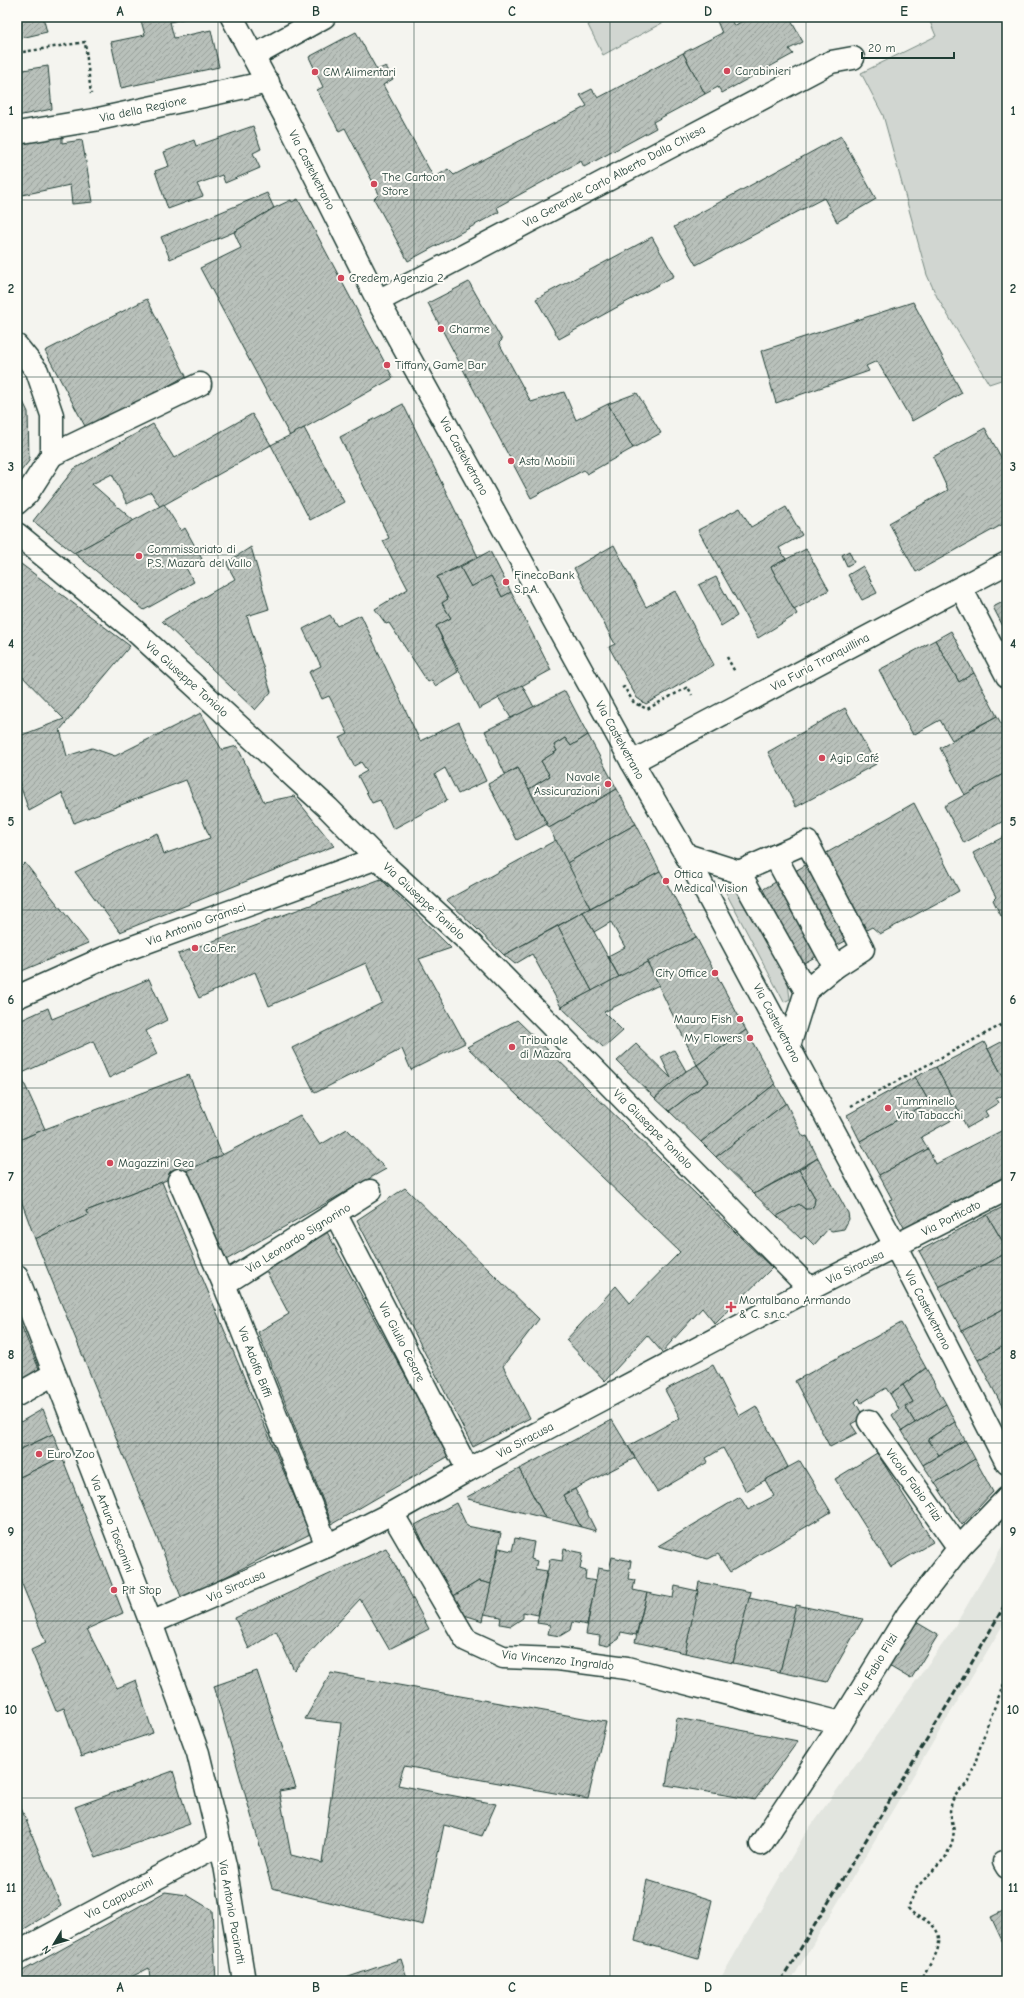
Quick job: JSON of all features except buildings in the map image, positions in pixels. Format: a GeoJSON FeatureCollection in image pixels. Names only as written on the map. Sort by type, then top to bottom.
{"type":"FeatureCollection","features":[{"type":"Feature","properties":{"kind":"street","name":"Via Castelvetrano"},"geometry":{"type":"LineString","coordinates":[[232,17],[268,82],[378,300],[632,762],[686,856],[789,1046],[896,1246],[1007,1463]]}},
{"type":"Feature","properties":{"kind":"street"},"geometry":{"type":"LineString","coordinates":[[254,56],[324,17]]}},
{"type":"Feature","properties":{"kind":"street","name":"Via Generale Carlo Alberto Dalla Chiesa"},"geometry":{"type":"LineString","coordinates":[[378,300],[831,62],[853,58]]}},
{"type":"Feature","properties":{"kind":"street","name":"Via della Regione"},"geometry":{"type":"LineString","coordinates":[[17,133],[94,120],[268,82]]}},
{"type":"Feature","properties":{"kind":"street"},"geometry":{"type":"LineString","coordinates":[[17,346],[37,371],[52,415],[52,455],[28,494],[17,503]]}},
{"type":"Feature","properties":{"kind":"street"},"geometry":{"type":"LineString","coordinates":[[52,455],[200,384]]}},
{"type":"Feature","properties":{"kind":"street","name":"Via Giuseppe Toniolo"},"geometry":{"type":"LineString","coordinates":[[17,534],[134,630],[328,808],[377,858],[470,943],[810,1289]]}},
{"type":"Feature","properties":{"kind":"street","name":"Via Furia Tranquillina"},"geometry":{"type":"LineString","coordinates":[[632,762],[1007,563]]}},
{"type":"Feature","properties":{"kind":"street"},"geometry":{"type":"LineString","coordinates":[[961,588],[1007,676]]}},
{"type":"Feature","properties":{"kind":"street"},"geometry":{"type":"LineString","coordinates":[[686,856],[739,872],[807,842],[863,949],[835,967],[806,991],[789,1046]]}},
{"type":"Feature","properties":{"kind":"street"},"geometry":{"type":"LineString","coordinates":[[775,856],[835,967]]}},
{"type":"Feature","properties":{"kind":"street","name":"Via Antonio Gramsci"},"geometry":{"type":"LineString","coordinates":[[17,997],[111,955],[377,858]]}},
{"type":"Feature","properties":{"kind":"street"},"geometry":{"type":"LineString","coordinates":[[739,872],[806,991]]}},
{"type":"Feature","properties":{"kind":"street","name":"Via Adolfo Biffi"},"geometry":{"type":"LineString","coordinates":[[179,1180],[224,1284],[327,1546]]}},
{"type":"Feature","properties":{"kind":"street","name":"Via Porticato"},"geometry":{"type":"LineString","coordinates":[[896,1246],[1007,1189]]}},
{"type":"Feature","properties":{"kind":"street","name":"Via Leonardo Signorino"},"geometry":{"type":"LineString","coordinates":[[224,1284],[336,1215],[370,1191]]}},
{"type":"Feature","properties":{"kind":"street","name":"Via Giulio Cesare"},"geometry":{"type":"LineString","coordinates":[[336,1215],[468,1470]]}},
{"type":"Feature","properties":{"kind":"street","name":"Via Siracusa"},"geometry":{"type":"LineString","coordinates":[[151,1624],[327,1546],[392,1513],[468,1470],[810,1289],[896,1246]]}},
{"type":"Feature","properties":{"kind":"street","name":"Via Arturo Toscanini"},"geometry":{"type":"LineString","coordinates":[[17,1276],[151,1624],[198,1753],[220,1844]]}},
{"type":"Feature","properties":{"kind":"street"},"geometry":{"type":"LineString","coordinates":[[17,1395],[54,1374]]}},
{"type":"Feature","properties":{"kind":"street","name":"Vicolo Fabio Filzi"},"geometry":{"type":"LineString","coordinates":[[868,1421],[959,1548]]}},
{"type":"Feature","properties":{"kind":"street","name":"Via Fabio Filzi"},"geometry":{"type":"LineString","coordinates":[[761,1844],[841,1723],[908,1614],[959,1548],[1007,1498]]}},
{"type":"Feature","properties":{"kind":"street","name":"Via Vincenzo Ingraldo"},"geometry":{"type":"LineString","coordinates":[[392,1513],[466,1640],[503,1657],[558,1659],[627,1668],[841,1723]]}},
{"type":"Feature","properties":{"kind":"street","name":"Via Cappuccini"},"geometry":{"type":"LineString","coordinates":[[17,1953],[220,1844]]}},
{"type":"Feature","properties":{"kind":"street","name":"Via Antonio Pacinotti"},"geometry":{"type":"LineString","coordinates":[[220,1844],[244,1981]]}},
{"type":"Feature","properties":{"kind":"path"},"geometry":{"type":"LineString","coordinates":[[17,53],[85,42],[94,120]]}},
{"type":"Feature","properties":{"kind":"path"},"geometry":{"type":"LineString","coordinates":[[727,657],[735,672]]}},
{"type":"Feature","properties":{"kind":"path"},"geometry":{"type":"LineString","coordinates":[[624,687],[634,703],[647,709],[688,687],[692,695]]}},
{"type":"Feature","properties":{"kind":"path"},"geometry":{"type":"LineString","coordinates":[[639,706],[642,701]]}},
{"type":"Feature","properties":{"kind":"path"},"geometry":{"type":"LineString","coordinates":[[828,1119],[1007,1022]]}},
{"type":"Feature","properties":{"kind":"path"},"geometry":{"type":"LineString","coordinates":[[919,1981],[939,1947],[940,1937],[931,1924],[913,1914],[908,1908],[917,1887],[944,1858],[952,1843],[954,1831],[950,1811],[952,1801],[958,1792],[969,1782],[987,1726],[1007,1676]]}},
{"type":"Feature","properties":{"kind":"shaded area"},"geometry":{"type":"Polygon","coordinates":[[[603,17],[673,17],[603,55],[588,25],[603,17]]]}},
{"type":"Feature","properties":{"kind":"shaded area"},"geometry":{"type":"Polygon","coordinates":[[[928,17],[1007,17],[1007,378],[989,384],[937,297],[927,275],[883,115],[861,73],[936,36],[928,17]]]}},
{"type":"Feature","properties":{"kind":"shaded area"},"geometry":{"type":"Polygon","coordinates":[[[731,887],[739,893],[788,983],[790,999],[784,1002],[725,891],[731,887]]]}},
{"type":"Feature","properties":{"kind":"shaded area"},"geometry":{"type":"Polygon","coordinates":[[[1007,1538],[1007,1618],[791,1981],[719,1981],[805,1834],[950,1634],[1007,1538]]]}},
{"type":"Feature","properties":{"kind":"railway"},"geometry":{"type":"LineString","coordinates":[[781,1981],[954,1694],[1007,1601]]}},
{"type":"Feature","properties":{"kind":"place","name":"Carabinieri"},"geometry":{"type":"Point","coordinates":[727,71]}},
{"type":"Feature","properties":{"kind":"place","name":"CM Alimentari"},"geometry":{"type":"Point","coordinates":[315,72]}},
{"type":"Feature","properties":{"kind":"place","name":"The Cartoon Store"},"geometry":{"type":"Point","coordinates":[374,184]}},
{"type":"Feature","properties":{"kind":"place","name":"Credem Agenzia 2"},"geometry":{"type":"Point","coordinates":[341,278]}},
{"type":"Feature","properties":{"kind":"place","name":"Charme"},"geometry":{"type":"Point","coordinates":[441,329]}},
{"type":"Feature","properties":{"kind":"place","name":"Tiffany Game Bar"},"geometry":{"type":"Point","coordinates":[387,365]}},
{"type":"Feature","properties":{"kind":"place","name":"Asta Mobili"},"geometry":{"type":"Point","coordinates":[511,461]}},
{"type":"Feature","properties":{"kind":"place","name":"Commissariato di P.S. Mazara del Vallo"},"geometry":{"type":"Point","coordinates":[139,556]}},
{"type":"Feature","properties":{"kind":"place","name":"FinecoBank S.p.A."},"geometry":{"type":"Point","coordinates":[506,582]}},
{"type":"Feature","properties":{"kind":"place","name":"Agip Café"},"geometry":{"type":"Point","coordinates":[822,758]}},
{"type":"Feature","properties":{"kind":"place","name":"Navale Assicurazioni"},"geometry":{"type":"Point","coordinates":[608,784]}},
{"type":"Feature","properties":{"kind":"place","name":"Ottica Medical Vision"},"geometry":{"type":"Point","coordinates":[666,881]}},
{"type":"Feature","properties":{"kind":"place","name":"Co.Fer."},"geometry":{"type":"Point","coordinates":[195,948]}},
{"type":"Feature","properties":{"kind":"place","name":"City Office"},"geometry":{"type":"Point","coordinates":[715,973]}},
{"type":"Feature","properties":{"kind":"place","name":"Mauro Fish"},"geometry":{"type":"Point","coordinates":[740,1019]}},
{"type":"Feature","properties":{"kind":"place","name":"My Flowers"},"geometry":{"type":"Point","coordinates":[750,1038]}},
{"type":"Feature","properties":{"kind":"place","name":"Tribunale di Mazara"},"geometry":{"type":"Point","coordinates":[512,1047]}},
{"type":"Feature","properties":{"kind":"place","name":"Tumminello Vito Tabacchi"},"geometry":{"type":"Point","coordinates":[888,1108]}},
{"type":"Feature","properties":{"kind":"place","name":"Magazzini Gea"},"geometry":{"type":"Point","coordinates":[110,1163]}},
{"type":"Feature","properties":{"kind":"place","name":"Montalbano Armando & C. s.n.c."},"geometry":{"type":"Point","coordinates":[731,1307]}},
{"type":"Feature","properties":{"kind":"place","name":"Euro Zoo"},"geometry":{"type":"Point","coordinates":[39,1454]}},
{"type":"Feature","properties":{"kind":"place","name":"Pit Stop"},"geometry":{"type":"Point","coordinates":[114,1590]}}]}
